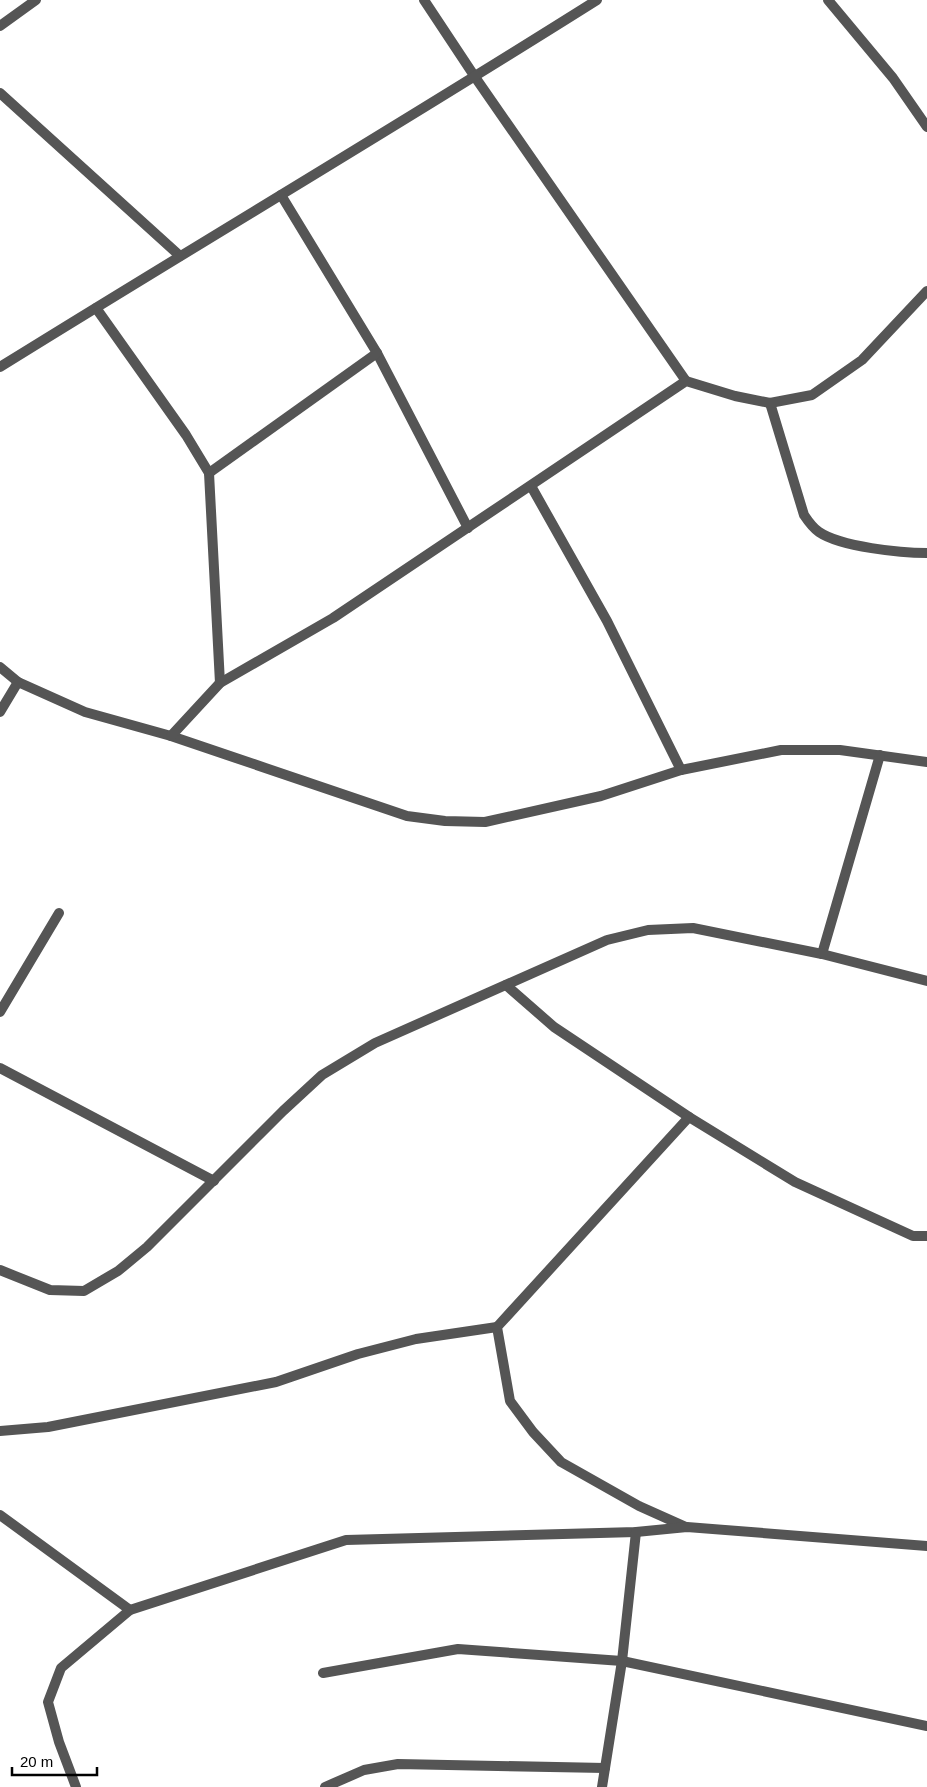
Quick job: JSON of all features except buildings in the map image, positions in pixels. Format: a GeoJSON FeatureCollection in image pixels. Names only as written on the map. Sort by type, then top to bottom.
{"type":"FeatureCollection","features":[{"type":"Feature","properties":{"kind":"street"},"geometry":{"type":"LineString","coordinates":[[0,26],[36,0]]}},
{"type":"Feature","properties":{"kind":"street"},"geometry":{"type":"LineString","coordinates":[[424,0],[475,77],[686,381],[735,396],[770,403],[812,395],[862,360],[927,290]]}},
{"type":"Feature","properties":{"kind":"street"},"geometry":{"type":"LineString","coordinates":[[0,367],[475,77],[597,0]]}},
{"type":"Feature","properties":{"kind":"street"},"geometry":{"type":"LineString","coordinates":[[828,0],[893,78],[927,127]]}},
{"type":"Feature","properties":{"kind":"street"},"geometry":{"type":"LineString","coordinates":[[0,93],[180,256]]}},
{"type":"Feature","properties":{"kind":"street"},"geometry":{"type":"LineString","coordinates":[[281,195],[377,353],[468,528]]}},
{"type":"Feature","properties":{"kind":"street"},"geometry":{"type":"LineString","coordinates":[[96,308],[186,435],[209,473],[220,683]]}},
{"type":"Feature","properties":{"kind":"street"},"geometry":{"type":"LineString","coordinates":[[209,473],[377,353]]}},
{"type":"Feature","properties":{"kind":"street"},"geometry":{"type":"LineString","coordinates":[[170,736],[220,683],[333,618],[686,381]]}},
{"type":"Feature","properties":{"kind":"street"},"geometry":{"type":"LineString","coordinates":[[770,403],[804,515],[818,532],[828,538],[878,549],[907,553],[927,553]]}},
{"type":"Feature","properties":{"kind":"street"},"geometry":{"type":"LineString","coordinates":[[531,486],[607,621],[681,770]]}},
{"type":"Feature","properties":{"kind":"street"},"geometry":{"type":"LineString","coordinates":[[0,667],[18,682],[85,712],[170,736],[406,816],[445,821],[486,822],[601,796],[681,770],[781,750],[840,750],[927,762]]}},
{"type":"Feature","properties":{"kind":"street"},"geometry":{"type":"LineString","coordinates":[[0,712],[18,682]]}},
{"type":"Feature","properties":{"kind":"street"},"geometry":{"type":"LineString","coordinates":[[822,954],[880,755]]}},
{"type":"Feature","properties":{"kind":"street"},"geometry":{"type":"LineString","coordinates":[[0,1012],[58,913]]}},
{"type":"Feature","properties":{"kind":"street"},"geometry":{"type":"LineString","coordinates":[[0,1270],[50,1290],[84,1291],[118,1271],[147,1247],[282,1111],[322,1075],[375,1043],[606,940],[648,930],[692,928],[822,954],[927,981]]}},
{"type":"Feature","properties":{"kind":"street"},"geometry":{"type":"LineString","coordinates":[[506,985],[554,1027],[689,1118],[796,1182],[913,1236],[927,1236]]}},
{"type":"Feature","properties":{"kind":"street"},"geometry":{"type":"LineString","coordinates":[[0,1068],[214,1181]]}},
{"type":"Feature","properties":{"kind":"street"},"geometry":{"type":"LineString","coordinates":[[0,1431],[48,1427],[276,1382],[374,1349],[416,1339],[496,1327],[689,1118]]}},
{"type":"Feature","properties":{"kind":"street"},"geometry":{"type":"LineString","coordinates":[[496,1327],[510,1401],[533,1432],[561,1462],[639,1506],[686,1527]]}},
{"type":"Feature","properties":{"kind":"street"},"geometry":{"type":"LineString","coordinates":[[0,1515],[130,1610]]}},
{"type":"Feature","properties":{"kind":"street"},"geometry":{"type":"LineString","coordinates":[[76,1787],[59,1742],[48,1702],[61,1668],[130,1610],[346,1540],[636,1532],[686,1527],[927,1546]]}},
{"type":"Feature","properties":{"kind":"street"},"geometry":{"type":"LineString","coordinates":[[602,1787],[622,1660],[636,1532]]}},
{"type":"Feature","properties":{"kind":"street"},"geometry":{"type":"LineString","coordinates":[[323,1673],[458,1649],[622,1660],[927,1726]]}},
{"type":"Feature","properties":{"kind":"street"},"geometry":{"type":"LineString","coordinates":[[325,1787],[364,1770],[398,1764],[605,1768]]}}]}
